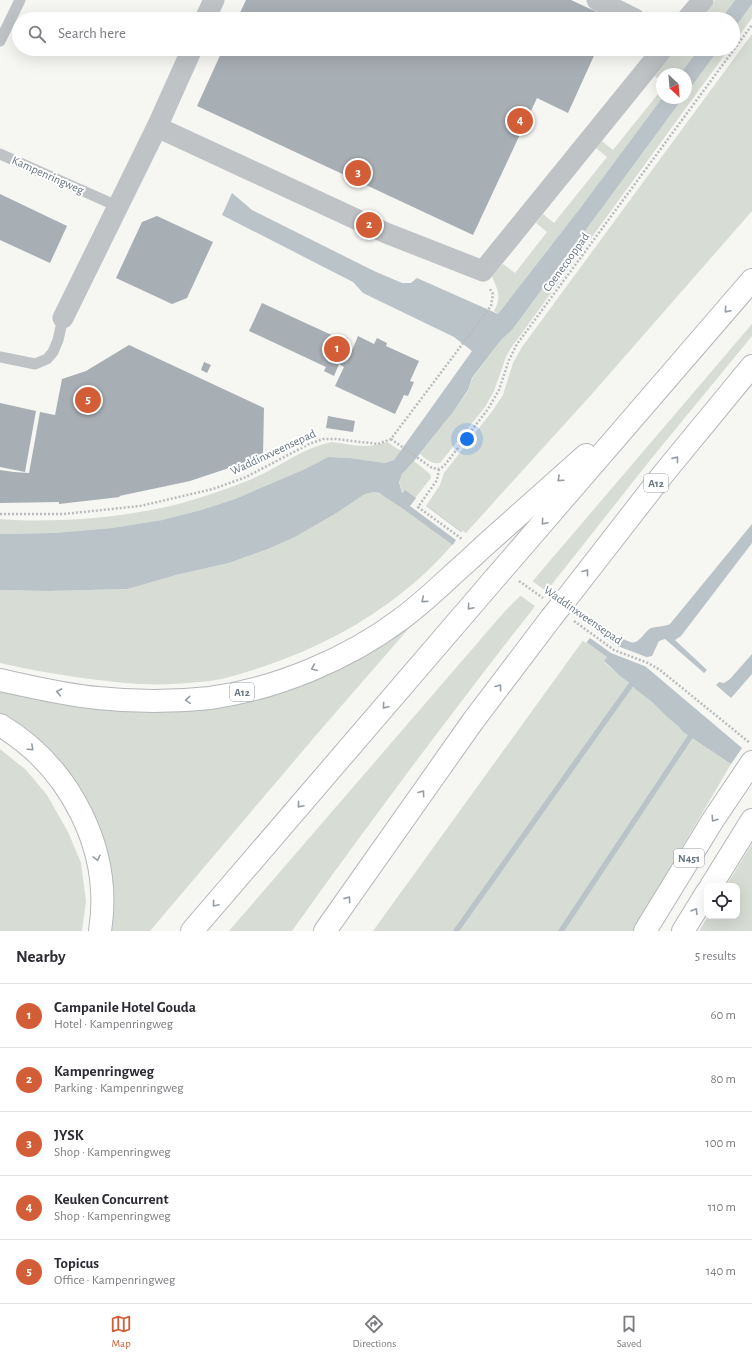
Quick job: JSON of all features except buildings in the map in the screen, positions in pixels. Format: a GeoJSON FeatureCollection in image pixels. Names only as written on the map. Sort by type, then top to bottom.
{"type":"FeatureCollection","features":[{"type":"Feature","properties":{"kind":"main road","name":"A12"},"geometry":{"type":"LineString","coordinates":[[192,931],[508,574],[652,397],[752,280]]}},
{"type":"Feature","properties":{"kind":"main road","name":"A12"},"geometry":{"type":"LineString","coordinates":[[325,931],[469,727],[557,609],[669,467],[752,366]]}},
{"type":"Feature","properties":{"kind":"main road","name":"A12"},"geometry":{"type":"LineString","coordinates":[[0,680],[73,695],[132,701],[195,699],[224,696],[247,691],[303,673],[362,644],[401,619],[428,596],[474,550],[652,397]]}},
{"type":"Feature","properties":{"kind":"main road"},"geometry":{"type":"LineString","coordinates":[[0,725],[23,741],[55,772],[72,797],[85,822],[100,870],[103,904],[100,931]]}},
{"type":"Feature","properties":{"kind":"main road","name":"N451"},"geometry":{"type":"LineString","coordinates":[[645,931],[679,874],[752,762]]}},
{"type":"Feature","properties":{"kind":"main road","name":"N451"},"geometry":{"type":"LineString","coordinates":[[713,883],[752,820]]}},
{"type":"Feature","properties":{"kind":"main road"},"geometry":{"type":"LineString","coordinates":[[683,931],[704,897]]}},
{"type":"Feature","properties":{"kind":"street"},"geometry":{"type":"LineString","coordinates":[[597,0],[622,12]]}},
{"type":"Feature","properties":{"kind":"street"},"geometry":{"type":"LineString","coordinates":[[693,12],[703,0]]}},
{"type":"Feature","properties":{"kind":"street"},"geometry":{"type":"LineString","coordinates":[[63,318],[157,127],[189,56]]}},
{"type":"Feature","properties":{"kind":"street"},"geometry":{"type":"LineString","coordinates":[[157,127],[386,233],[483,271],[657,56]]}},
{"type":"Feature","properties":{"kind":"lane"},"geometry":{"type":"LineString","coordinates":[[14,12],[20,0]]}},
{"type":"Feature","properties":{"kind":"lane"},"geometry":{"type":"LineString","coordinates":[[0,41],[12,16]]}},
{"type":"Feature","properties":{"kind":"lane","name":"Kampenringweg"},"geometry":{"type":"LineString","coordinates":[[0,154],[117,206]]}},
{"type":"Feature","properties":{"kind":"lane"},"geometry":{"type":"LineString","coordinates":[[0,357],[36,364],[47,359],[53,352],[58,340],[63,318]]}},
{"type":"Feature","properties":{"kind":"path","name":"Coenecooppad"},"geometry":{"type":"LineString","coordinates":[[740,41],[752,25]]}},
{"type":"Feature","properties":{"kind":"path","name":"Coenecooppad"},"geometry":{"type":"LineString","coordinates":[[439,469],[444,466],[488,409],[499,390],[509,360],[517,344],[729,56]]}},
{"type":"Feature","properties":{"kind":"path"},"geometry":{"type":"LineString","coordinates":[[474,550],[418,507],[437,480],[439,469],[432,468],[391,439],[490,306]]}},
{"type":"Feature","properties":{"kind":"path","name":"Waddinxveensepad"},"geometry":{"type":"LineString","coordinates":[[0,514],[64,514],[140,506],[213,489],[246,477],[309,444],[323,439],[378,444],[391,439]]}},
{"type":"Feature","properties":{"kind":"path","name":"Waddinxveensepad"},"geometry":{"type":"LineString","coordinates":[[508,574],[614,650],[648,663],[664,672],[752,744]]}},
{"type":"Feature","properties":{"kind":"shaded area"},"geometry":{"type":"Polygon","coordinates":[[[715,0],[735,0],[726,12],[706,12],[715,0]]]}},
{"type":"Feature","properties":{"kind":"shaded area"},"geometry":{"type":"Polygon","coordinates":[[[735,0],[752,0],[752,4],[740,20],[740,12],[726,12],[735,0]]]}},
{"type":"Feature","properties":{"kind":"shaded area"},"geometry":{"type":"Polygon","coordinates":[[[752,4],[752,18],[740,34],[740,20],[752,4]]]}},
{"type":"Feature","properties":{"kind":"shaded area"},"geometry":{"type":"Polygon","coordinates":[[[752,34],[752,211],[591,395],[465,534],[426,506],[440,485],[444,473],[503,395],[513,363],[522,347],[736,56],[740,56],[740,50],[752,34]]]}},
{"type":"Feature","properties":{"kind":"shaded area"},"geometry":{"type":"Polygon","coordinates":[[[671,56],[694,56],[685,68],[661,68],[671,56]]]}},
{"type":"Feature","properties":{"kind":"shaded area"},"geometry":{"type":"Polygon","coordinates":[[[694,56],[714,56],[692,86],[692,68],[685,68],[694,56]]]}},
{"type":"Feature","properties":{"kind":"shaded area"},"geometry":{"type":"Polygon","coordinates":[[[714,56],[724,56],[692,100],[692,86],[714,56]]]}},
{"type":"Feature","properties":{"kind":"shaded area"},"geometry":{"type":"Polygon","coordinates":[[[656,96],[656,104],[658,104],[581,207],[498,314],[494,311],[498,301],[498,294],[492,276],[503,264],[515,273],[547,232],[536,223],[543,214],[554,223],[607,157],[596,148],[602,141],[613,150],[656,96]]]}},
{"type":"Feature","properties":{"kind":"shaded area"},"geometry":{"type":"Polygon","coordinates":[[[658,104],[679,104],[512,330],[501,340],[472,378],[468,390],[453,412],[402,474],[399,482],[402,493],[405,490],[616,645],[621,639],[630,642],[637,642],[651,628],[670,624],[752,524],[752,543],[681,636],[675,640],[707,670],[704,673],[665,639],[659,641],[652,656],[647,657],[645,666],[742,748],[731,764],[683,732],[652,702],[604,661],[607,657],[402,508],[379,493],[374,492],[365,494],[335,514],[295,537],[268,549],[229,563],[176,575],[128,589],[49,591],[0,590],[0,534],[53,533],[112,528],[162,520],[235,499],[305,469],[328,457],[350,458],[385,463],[394,460],[472,351],[454,337],[363,293],[353,282],[222,215],[232,193],[252,210],[374,271],[402,283],[411,283],[417,278],[498,314],[581,207],[658,104]]]}},
{"type":"Feature","properties":{"kind":"shaded area"},"geometry":{"type":"Polygon","coordinates":[[[679,104],[689,104],[511,348],[506,357],[494,391],[485,407],[440,463],[434,463],[427,460],[420,454],[468,391],[472,379],[501,340],[512,330],[679,104]]]}},
{"type":"Feature","properties":{"kind":"shaded area"},"geometry":{"type":"Polygon","coordinates":[[[752,324],[752,336],[651,459],[545,593],[531,583],[752,324]]]}},
{"type":"Feature","properties":{"kind":"shaded area"},"geometry":{"type":"Polygon","coordinates":[[[332,442],[367,446],[387,442],[401,451],[394,460],[385,463],[350,458],[328,457],[305,469],[235,499],[162,520],[112,528],[53,533],[0,534],[0,519],[37,521],[95,518],[163,508],[212,494],[247,481],[299,454],[332,442]]]}},
{"type":"Feature","properties":{"kind":"shaded area"},"geometry":{"type":"Polygon","coordinates":[[[414,461],[430,474],[431,478],[415,498],[405,491],[402,492],[399,480],[403,472],[414,461]]]}},
{"type":"Feature","properties":{"kind":"shaded area"},"geometry":{"type":"Polygon","coordinates":[[[374,492],[381,494],[401,506],[453,544],[410,587],[371,615],[320,644],[257,669],[232,676],[215,680],[177,684],[139,684],[80,678],[0,663],[0,590],[49,591],[128,589],[176,575],[229,563],[268,549],[295,537],[335,514],[365,494],[374,492]]]}},
{"type":"Feature","properties":{"kind":"shaded area"},"geometry":{"type":"Polygon","coordinates":[[[522,594],[536,605],[412,766],[292,931],[229,931],[505,611],[522,594]]]}},
{"type":"Feature","properties":{"kind":"shaded area"},"geometry":{"type":"Polygon","coordinates":[[[424,611],[323,727],[150,931],[103,931],[95,835],[0,715],[0,689],[216,703],[424,611]]]}},
{"type":"Feature","properties":{"kind":"shaded area"},"geometry":{"type":"Polygon","coordinates":[[[584,639],[607,657],[604,662],[652,702],[683,732],[731,764],[633,931],[373,931],[584,639]]]}},
{"type":"Feature","properties":{"kind":"shaded area"},"geometry":{"type":"Polygon","coordinates":[[[752,654],[752,674],[731,698],[716,685],[719,682],[724,683],[730,679],[752,654]]]}},
{"type":"Feature","properties":{"kind":"shaded area"},"geometry":{"type":"Polygon","coordinates":[[[0,749],[26,770],[47,795],[68,832],[81,863],[86,901],[82,931],[0,931],[0,749]]]}},
{"type":"Feature","properties":{"kind":"shaded area"},"geometry":{"type":"Polygon","coordinates":[[[752,844],[752,931],[699,931],[706,919],[740,919],[740,883],[728,883],[752,844]]]}},
{"type":"Feature","properties":{"kind":"pier"},"geometry":{"type":"Polygon","coordinates":[[[417,497],[427,504],[426,506],[461,532],[463,531],[597,629],[596,631],[615,645],[649,658],[647,667],[611,653],[590,638],[586,643],[452,546],[456,540],[410,506],[417,497]]]}},
{"type":"Feature","properties":{"kind":"waterway"},"geometry":{"type":"LineString","coordinates":[[456,931],[635,679]]}},
{"type":"Feature","properties":{"kind":"waterway"},"geometry":{"type":"LineString","coordinates":[[561,931],[694,731]]}},
{"type":"Feature","properties":{"kind":"place","name":"Keuken Concurrent"},"geometry":{"type":"Point","coordinates":[520,121]}},
{"type":"Feature","properties":{"kind":"place","name":"JYSK"},"geometry":{"type":"Point","coordinates":[358,173]}},
{"type":"Feature","properties":{"kind":"place","name":"Kampenringweg"},"geometry":{"type":"Point","coordinates":[369,225]}},
{"type":"Feature","properties":{"kind":"place","name":"Campanile Hotel Gouda"},"geometry":{"type":"Point","coordinates":[337,349]}},
{"type":"Feature","properties":{"kind":"place","name":"Topicus"},"geometry":{"type":"Point","coordinates":[88,400]}}]}
